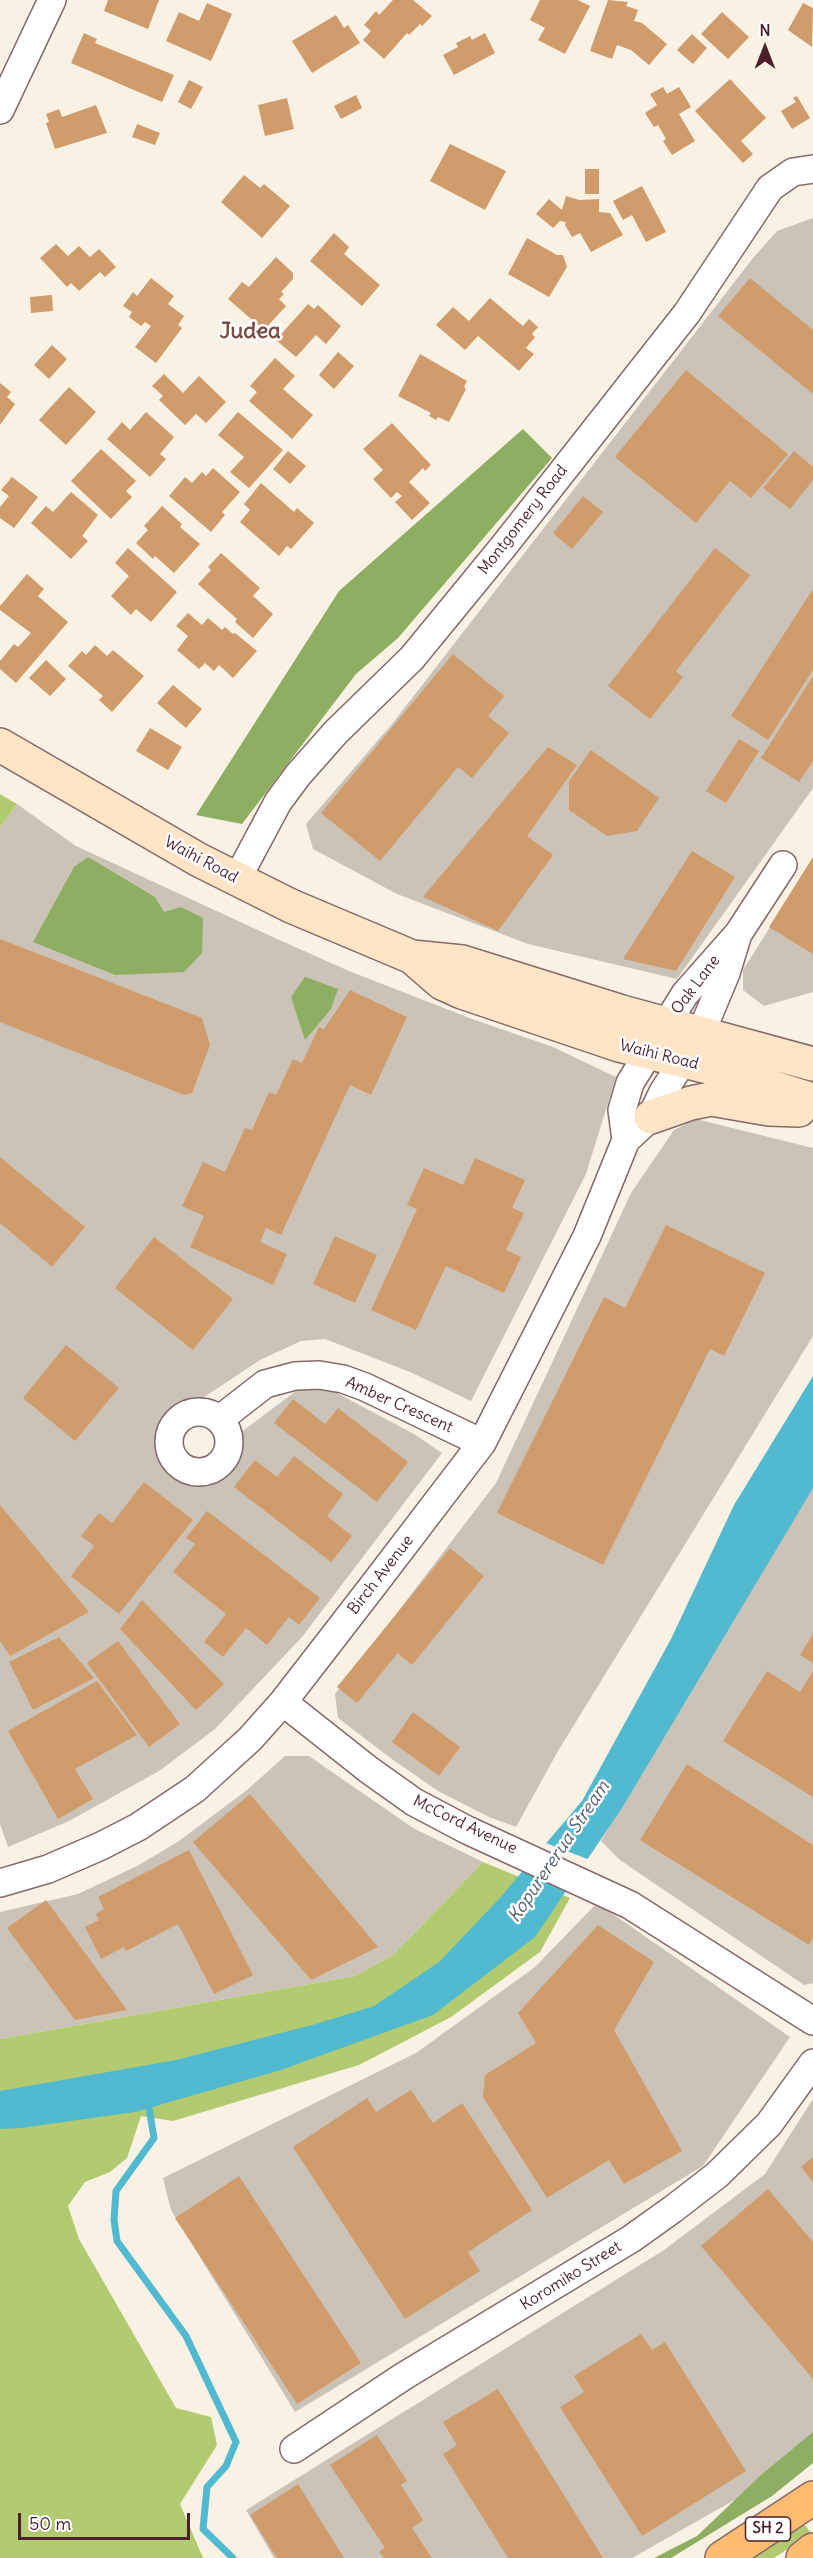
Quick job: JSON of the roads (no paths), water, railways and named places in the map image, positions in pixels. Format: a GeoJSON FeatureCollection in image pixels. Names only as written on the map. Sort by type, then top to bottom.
{"type":"FeatureCollection","features":[{"type":"Feature","properties":{"kind":"highway","name":"SH 2"},"geometry":{"type":"LineString","coordinates":[[722,2558],[813,2498]]}},
{"type":"Feature","properties":{"kind":"highway","name":"SH 2"},"geometry":{"type":"LineString","coordinates":[[803,2558],[813,2550]]}},
{"type":"Feature","properties":{"kind":"main road","name":"Waihi Road"},"geometry":{"type":"LineString","coordinates":[[0,745],[199,860],[331,924],[412,957],[442,983],[462,992],[616,1045],[657,1038],[691,1047],[813,1064]]}},
{"type":"Feature","properties":{"kind":"main road","name":"Waihi Road"},"geometry":{"type":"LineString","coordinates":[[691,1047],[813,1100]]}},
{"type":"Feature","properties":{"kind":"main road"},"geometry":{"type":"LineString","coordinates":[[651,1117],[691,1103],[711,1099],[769,1108],[813,1110]]}},
{"type":"Feature","properties":{"kind":"street"},"geometry":{"type":"LineString","coordinates":[[0,110],[52,0]]}},
{"type":"Feature","properties":{"kind":"street","name":"Montgomery Road"},"geometry":{"type":"LineString","coordinates":[[237,879],[278,802],[298,775],[336,732],[412,658],[503,547],[687,313],[770,188],[793,172],[813,169]]}},
{"type":"Feature","properties":{"kind":"street","name":"Oak Lane"},"geometry":{"type":"LineString","coordinates":[[657,1038],[685,994],[738,934],[783,865]]}},
{"type":"Feature","properties":{"kind":"street","name":"Oak Lane"},"geometry":{"type":"LineString","coordinates":[[691,1047],[726,973],[738,934]]}},
{"type":"Feature","properties":{"kind":"street","name":"Birch Avenue"},"geometry":{"type":"LineString","coordinates":[[626,1140],[622,1110],[630,1083],[657,1038]]}},
{"type":"Feature","properties":{"kind":"street","name":"Birch Avenue"},"geometry":{"type":"LineString","coordinates":[[0,1883],[48,1869],[101,1846],[167,1810],[195,1789],[250,1739],[283,1702],[482,1443],[587,1236],[626,1140],[651,1117],[691,1047]]}},
{"type":"Feature","properties":{"kind":"street","name":"Amber Crescent"},"geometry":{"type":"LineString","coordinates":[[220,1419],[254,1390],[265,1384],[295,1376],[319,1375],[343,1379],[365,1387],[482,1443]]}},
{"type":"Feature","properties":{"kind":"street","name":"McCord Avenue"},"geometry":{"type":"LineString","coordinates":[[283,1702],[369,1770],[414,1802],[467,1830],[630,1905],[813,2021]]}},
{"type":"Feature","properties":{"kind":"street","name":"Koromiko Street"},"geometry":{"type":"LineString","coordinates":[[294,2449],[404,2376],[621,2245],[673,2210],[717,2175],[769,2124],[813,2063]]}},
{"type":"Feature","properties":{"kind":"water","name":"Kopurererua Stream"},"geometry":{"type":"Polygon","coordinates":[[[813,1376],[813,1488],[622,1808],[535,1937],[433,2015],[281,2070],[135,2112],[0,2129],[0,2091],[176,2060],[316,2024],[374,2006],[439,1962],[499,1899],[582,1801],[671,1639],[734,1505],[813,1376]]]}},
{"type":"Feature","properties":{"kind":"waterway"},"geometry":{"type":"LineString","coordinates":[[149,2108],[154,2138],[116,2191],[114,2220],[117,2241],[186,2336],[236,2442],[226,2466],[207,2487],[203,2529],[233,2558]]}},
{"type":"Feature","properties":{"kind":"district","name":"Judea"},"geometry":{"type":"Point","coordinates":[250,332]}}]}
